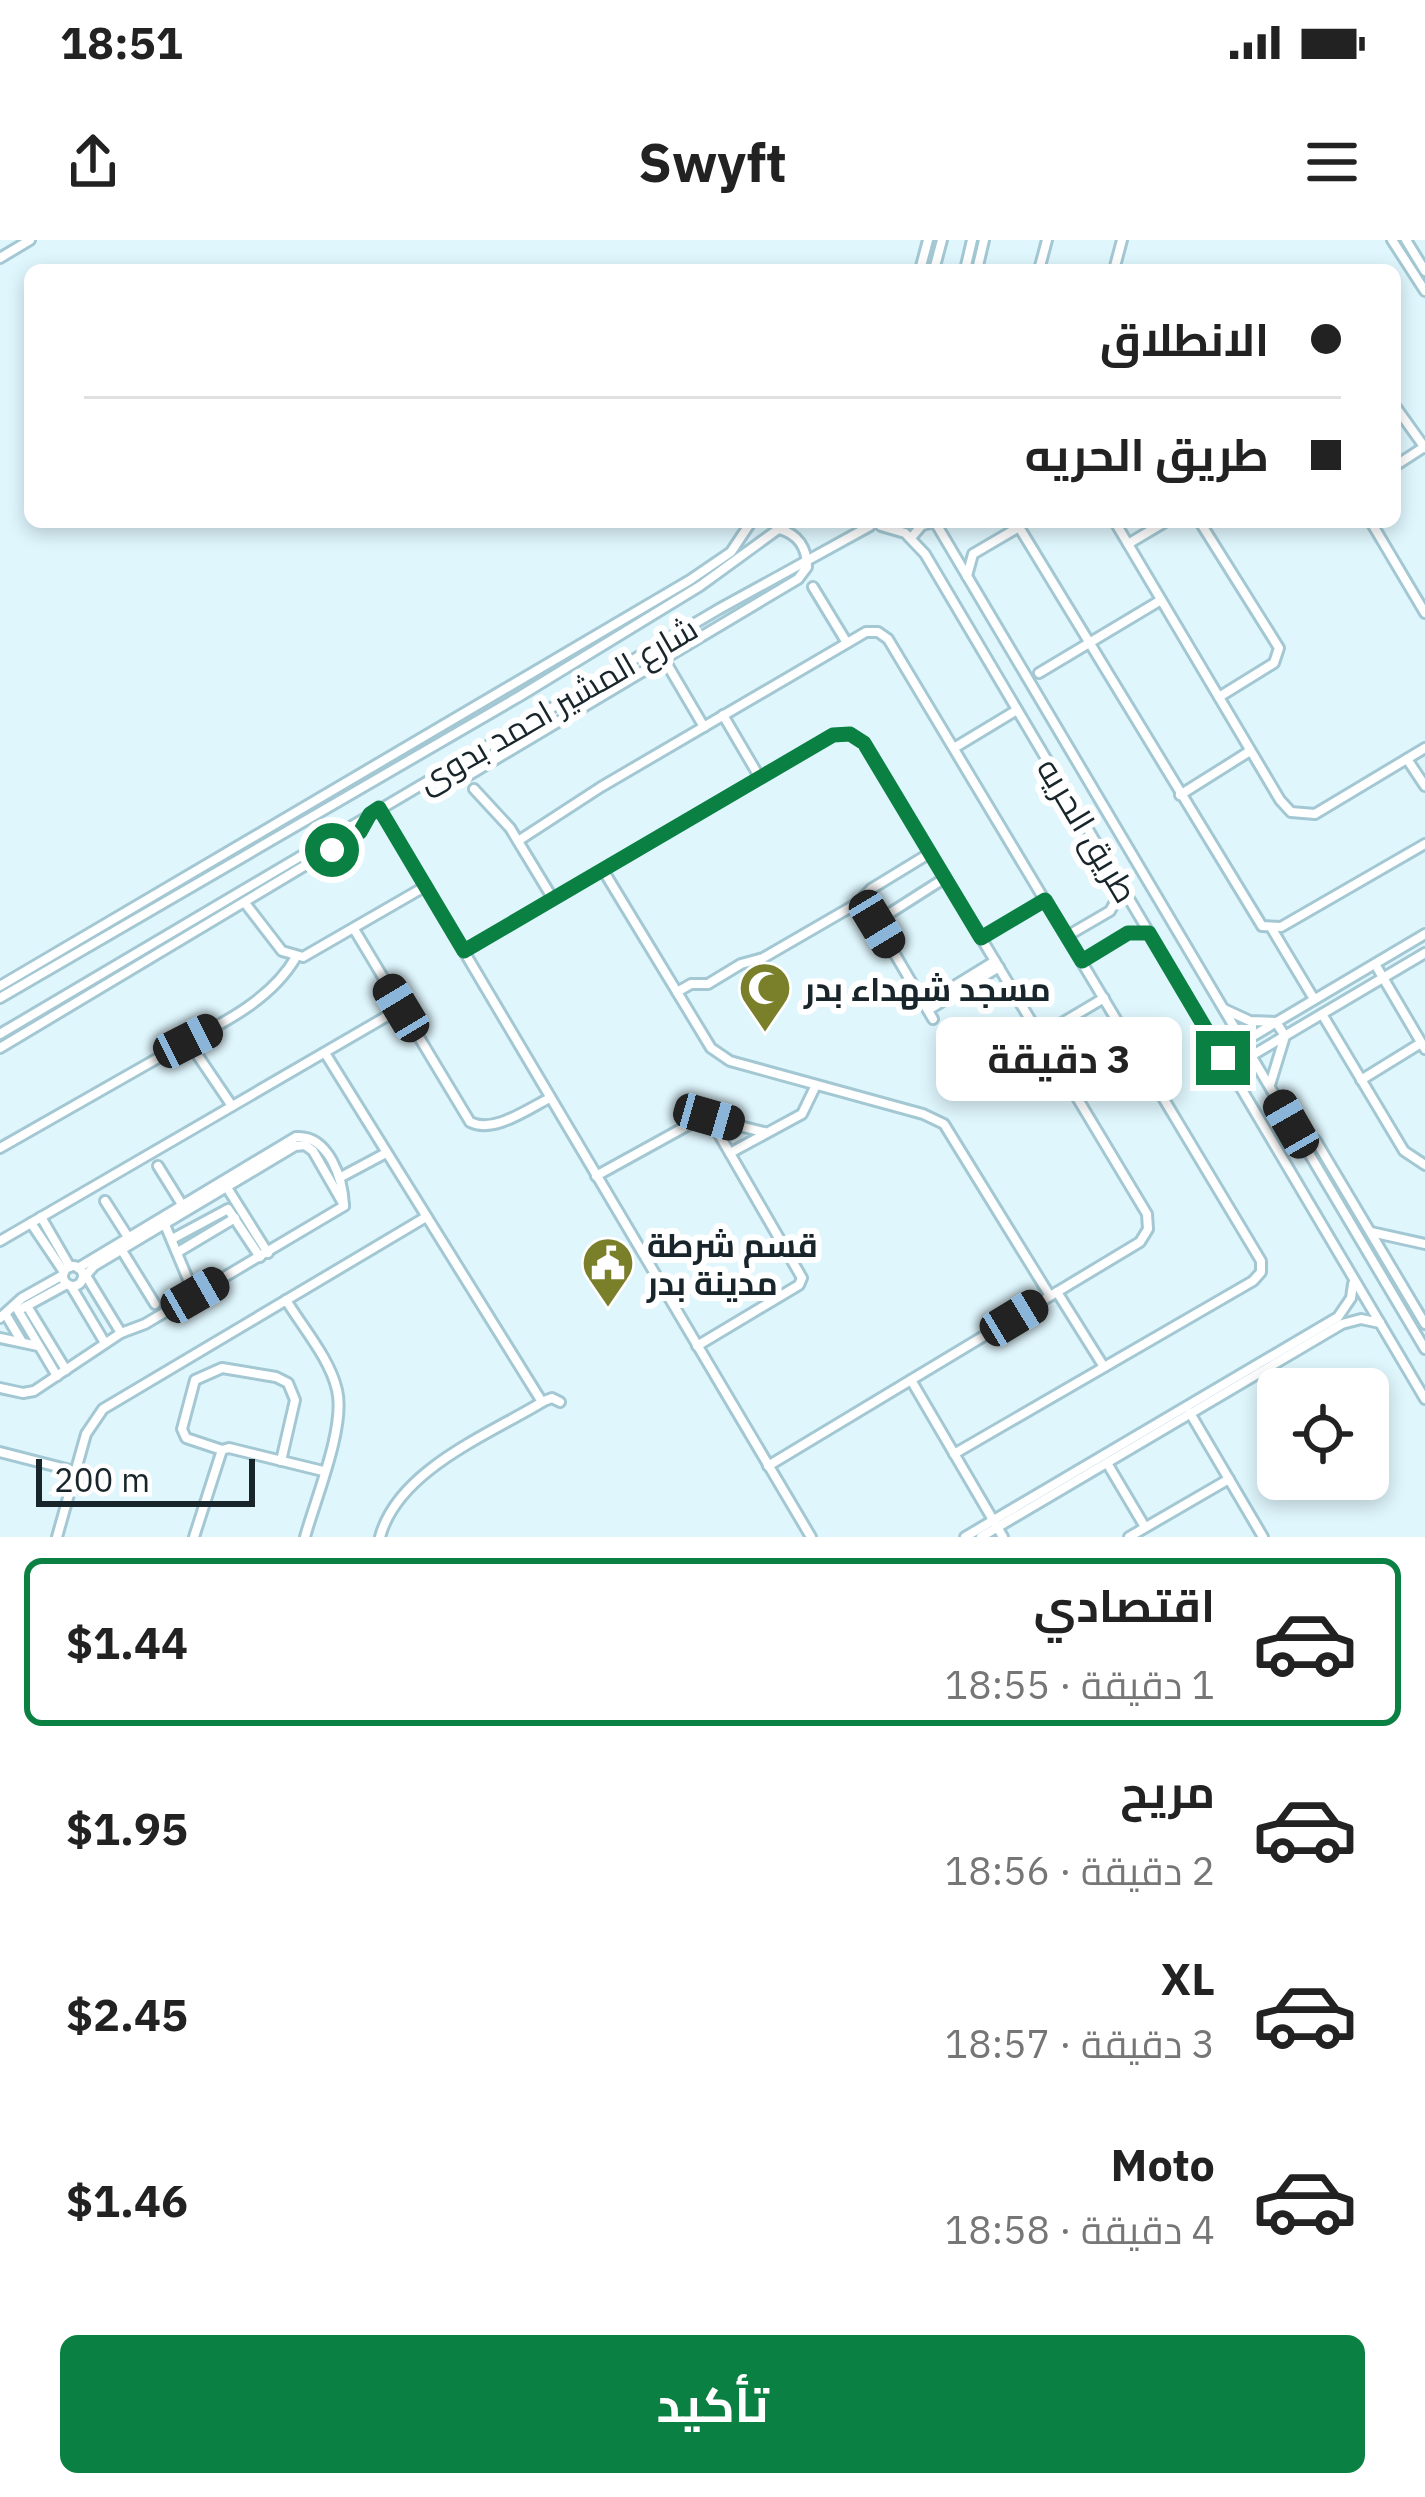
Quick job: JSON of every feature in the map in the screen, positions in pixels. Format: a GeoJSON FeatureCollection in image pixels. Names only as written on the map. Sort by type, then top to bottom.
{"type":"FeatureCollection","features":[{"type":"Feature","properties":{"kind":"street"},"geometry":{"type":"LineString","coordinates":[[0,258],[30,240]]}},
{"type":"Feature","properties":{"kind":"street"},"geometry":{"type":"LineString","coordinates":[[966,264],[972,240]]}},
{"type":"Feature","properties":{"kind":"street"},"geometry":{"type":"LineString","coordinates":[[978,264],[984,240]]}},
{"type":"Feature","properties":{"kind":"street"},"geometry":{"type":"LineString","coordinates":[[1392,240],[1425,291]]}},
{"type":"Feature","properties":{"kind":"street"},"geometry":{"type":"LineString","coordinates":[[1406,240],[1425,271]]}},
{"type":"Feature","properties":{"kind":"street"},"geometry":{"type":"LineString","coordinates":[[969,253],[980,255]]}},
{"type":"Feature","properties":{"kind":"street"},"geometry":{"type":"LineString","coordinates":[[1401,414],[1424,447]]}},
{"type":"Feature","properties":{"kind":"street"},"geometry":{"type":"LineString","coordinates":[[0,986],[155,902],[669,593],[731,552],[748,528]]}},
{"type":"Feature","properties":{"kind":"street"},"geometry":{"type":"LineString","coordinates":[[750,528],[759,546]]}},
{"type":"Feature","properties":{"kind":"street","name":"شارع المشير احمد بدوى"},"geometry":{"type":"LineString","coordinates":[[0,1034],[671,637],[872,528]]}},
{"type":"Feature","properties":{"kind":"street"},"geometry":{"type":"LineString","coordinates":[[882,528],[911,538],[919,528]]}},
{"type":"Feature","properties":{"kind":"street","name":"طريق الحريه"},"geometry":{"type":"LineString","coordinates":[[938,528],[1425,1349]]}},
{"type":"Feature","properties":{"kind":"street"},"geometry":{"type":"LineString","coordinates":[[967,578],[973,554],[1012,528]]}},
{"type":"Feature","properties":{"kind":"street"},"geometry":{"type":"LineString","coordinates":[[1019,528],[1256,922],[1281,927],[1425,844]]}},
{"type":"Feature","properties":{"kind":"street"},"geometry":{"type":"LineString","coordinates":[[1119,528],[1285,807],[1307,815],[1425,748]]}},
{"type":"Feature","properties":{"kind":"street"},"geometry":{"type":"LineString","coordinates":[[1128,544],[1155,528]]}},
{"type":"Feature","properties":{"kind":"street"},"geometry":{"type":"LineString","coordinates":[[1204,528],[1280,648],[1274,663],[1219,697]]}},
{"type":"Feature","properties":{"kind":"street"},"geometry":{"type":"LineString","coordinates":[[1375,528],[1424,611]]}},
{"type":"Feature","properties":{"kind":"street"},"geometry":{"type":"LineString","coordinates":[[438,775],[449,780],[464,778],[802,577],[807,560],[798,538],[779,529]]}},
{"type":"Feature","properties":{"kind":"street","name":"شارع المشير احمد بدوى"},"geometry":{"type":"LineString","coordinates":[[0,998],[155,902],[520,696],[738,561],[779,529]]}},
{"type":"Feature","properties":{"kind":"street","name":"طريق الحريه"},"geometry":{"type":"LineString","coordinates":[[911,538],[925,554],[1425,1399]]}},
{"type":"Feature","properties":{"kind":"street"},"geometry":{"type":"LineString","coordinates":[[949,547],[973,554]]}},
{"type":"Feature","properties":{"kind":"street"},"geometry":{"type":"LineString","coordinates":[[731,552],[738,561]]}},
{"type":"Feature","properties":{"kind":"street"},"geometry":{"type":"LineString","coordinates":[[813,586],[847,643]]}},
{"type":"Feature","properties":{"kind":"street"},"geometry":{"type":"LineString","coordinates":[[1039,673],[1161,600]]}},
{"type":"Feature","properties":{"kind":"street"},"geometry":{"type":"LineString","coordinates":[[518,841],[866,632],[884,634],[1262,1267],[1253,1281],[954,1454]]}},
{"type":"Feature","properties":{"kind":"street"},"geometry":{"type":"LineString","coordinates":[[671,637],[679,650]]}},
{"type":"Feature","properties":{"kind":"street"},"geometry":{"type":"LineString","coordinates":[[664,658],[704,727]]}},
{"type":"Feature","properties":{"kind":"street"},"geometry":{"type":"LineString","coordinates":[[954,748],[1017,710]]}},
{"type":"Feature","properties":{"kind":"street"},"geometry":{"type":"LineString","coordinates":[[723,715],[760,778]]}},
{"type":"Feature","properties":{"kind":"street"},"geometry":{"type":"LineString","coordinates":[[464,951],[833,735],[858,738],[1040,1036],[1149,1222],[1141,1242],[768,1466]]}},
{"type":"Feature","properties":{"kind":"street"},"geometry":{"type":"LineString","coordinates":[[1180,795],[1250,751]]}},
{"type":"Feature","properties":{"kind":"street"},"geometry":{"type":"LineString","coordinates":[[1407,759],[1425,786]]}},
{"type":"Feature","properties":{"kind":"street"},"geometry":{"type":"LineString","coordinates":[[475,789],[518,841],[553,899]]}},
{"type":"Feature","properties":{"kind":"street"},"geometry":{"type":"LineString","coordinates":[[0,1048],[360,832],[375,811],[426,886],[812,1537]]}},
{"type":"Feature","properties":{"kind":"street"},"geometry":{"type":"LineString","coordinates":[[676,992],[691,983],[708,984],[741,964],[764,958],[858,903],[871,889],[930,853]]}},
{"type":"Feature","properties":{"kind":"street"},"geometry":{"type":"LineString","coordinates":[[302,854],[308,864]]}},
{"type":"Feature","properties":{"kind":"street"},"geometry":{"type":"LineString","coordinates":[[603,870],[704,1039],[720,1056],[944,1124],[1104,1367]]}},
{"type":"Feature","properties":{"kind":"street"},"geometry":{"type":"LineString","coordinates":[[945,878],[876,922],[929,1011],[997,964]]}},
{"type":"Feature","properties":{"kind":"street"},"geometry":{"type":"LineString","coordinates":[[244,902],[282,951],[296,957],[311,955],[426,886]]}},
{"type":"Feature","properties":{"kind":"street"},"geometry":{"type":"LineString","coordinates":[[1067,937],[1110,911],[1123,889]]}},
{"type":"Feature","properties":{"kind":"street"},"geometry":{"type":"LineString","coordinates":[[981,938],[1045,900]]}},
{"type":"Feature","properties":{"kind":"street"},"geometry":{"type":"LineString","coordinates":[[1271,928],[1315,999]]}},
{"type":"Feature","properties":{"kind":"street"},"geometry":{"type":"LineString","coordinates":[[353,929],[474,1125],[492,1125],[550,1098]]}},
{"type":"Feature","properties":{"kind":"street"},"geometry":{"type":"LineString","coordinates":[[1082,961],[1128,933],[1149,933]]}},
{"type":"Feature","properties":{"kind":"street"},"geometry":{"type":"LineString","coordinates":[[1221,1054],[1425,934]]}},
{"type":"Feature","properties":{"kind":"street"},"geometry":{"type":"LineString","coordinates":[[1229,1069],[1425,953]]}},
{"type":"Feature","properties":{"kind":"street"},"geometry":{"type":"LineString","coordinates":[[0,1148],[250,1005],[276,984],[296,957]]}},
{"type":"Feature","properties":{"kind":"street"},"geometry":{"type":"LineString","coordinates":[[1361,1080],[1423,1046],[1375,964]]}},
{"type":"Feature","properties":{"kind":"street"},"geometry":{"type":"LineString","coordinates":[[1040,1036],[1104,998]]}},
{"type":"Feature","properties":{"kind":"street"},"geometry":{"type":"LineString","coordinates":[[0,1241],[401,1008]]}},
{"type":"Feature","properties":{"kind":"street"},"geometry":{"type":"LineString","coordinates":[[1222,1008],[1250,1021],[1276,1022]]}},
{"type":"Feature","properties":{"kind":"street"},"geometry":{"type":"LineString","coordinates":[[1322,1014],[1404,1151],[1425,1165]]}},
{"type":"Feature","properties":{"kind":"street"},"geometry":{"type":"LineString","coordinates":[[1270,1087],[1285,1036],[1276,1022]]}},
{"type":"Feature","properties":{"kind":"street"},"geometry":{"type":"LineString","coordinates":[[188,1041],[232,1106]]}},
{"type":"Feature","properties":{"kind":"street"},"geometry":{"type":"LineString","coordinates":[[325,1053],[542,1402]]}},
{"type":"Feature","properties":{"kind":"street"},"geometry":{"type":"LineString","coordinates":[[730,1153],[802,1114],[816,1085]]}},
{"type":"Feature","properties":{"kind":"street"},"geometry":{"type":"LineString","coordinates":[[697,1346],[802,1281],[709,1117]]}},
{"type":"Feature","properties":{"kind":"street"},"geometry":{"type":"LineString","coordinates":[[596,1176],[700,1118],[764,1132]]}},
{"type":"Feature","properties":{"kind":"street"},"geometry":{"type":"LineString","coordinates":[[1291,1124],[1316,1142],[1425,1324]]}},
{"type":"Feature","properties":{"kind":"street"},"geometry":{"type":"LineString","coordinates":[[23,1343],[3,1316],[294,1143],[312,1137],[344,1206]]}},
{"type":"Feature","properties":{"kind":"street"},"geometry":{"type":"LineString","coordinates":[[317,1148],[341,1177],[344,1206]]}},
{"type":"Feature","properties":{"kind":"street"},"geometry":{"type":"LineString","coordinates":[[341,1177],[386,1153]]}},
{"type":"Feature","properties":{"kind":"street"},"geometry":{"type":"LineString","coordinates":[[158,1166],[181,1204]]}},
{"type":"Feature","properties":{"kind":"street"},"geometry":{"type":"LineString","coordinates":[[72,1276],[181,1204],[224,1184]]}},
{"type":"Feature","properties":{"kind":"street"},"geometry":{"type":"LineString","coordinates":[[224,1184],[264,1255]]}},
{"type":"Feature","properties":{"kind":"street"},"geometry":{"type":"LineString","coordinates":[[105,1201],[128,1237]]}},
{"type":"Feature","properties":{"kind":"street"},"geometry":{"type":"LineString","coordinates":[[0,1388],[29,1393],[104,1343],[145,1324],[344,1206]]}},
{"type":"Feature","properties":{"kind":"street"},"geometry":{"type":"LineString","coordinates":[[173,1238],[224,1209],[264,1255]]}},
{"type":"Feature","properties":{"kind":"street"},"geometry":{"type":"LineString","coordinates":[[57,1537],[86,1434],[103,1409],[426,1217]]}},
{"type":"Feature","properties":{"kind":"street"},"geometry":{"type":"LineString","coordinates":[[178,1252],[235,1218]]}},
{"type":"Feature","properties":{"kind":"street"},"geometry":{"type":"LineString","coordinates":[[36,1220],[72,1276],[104,1343]]}},
{"type":"Feature","properties":{"kind":"street"},"geometry":{"type":"LineString","coordinates":[[163,1220],[195,1295]]}},
{"type":"Feature","properties":{"kind":"street"},"geometry":{"type":"LineString","coordinates":[[1370,1232],[1425,1244]]}},
{"type":"Feature","properties":{"kind":"street"},"geometry":{"type":"LineString","coordinates":[[121,1249],[155,1304]]}},
{"type":"Feature","properties":{"kind":"street"},"geometry":{"type":"LineString","coordinates":[[72,1276],[121,1333]]}},
{"type":"Feature","properties":{"kind":"street"},"geometry":{"type":"LineString","coordinates":[[964,1537],[998,1528],[1338,1317],[1351,1298],[1352,1276]]}},
{"type":"Feature","properties":{"kind":"street"},"geometry":{"type":"LineString","coordinates":[[286,1300],[332,1375],[339,1397],[304,1537]]}},
{"type":"Feature","properties":{"kind":"street"},"geometry":{"type":"LineString","coordinates":[[21,1306],[40,1346],[62,1373]]}},
{"type":"Feature","properties":{"kind":"street"},"geometry":{"type":"LineString","coordinates":[[21,1306],[62,1373]]}},
{"type":"Feature","properties":{"kind":"street"},"geometry":{"type":"LineString","coordinates":[[981,1537],[1188,1410],[1342,1324],[1361,1319],[1380,1323]]}},
{"type":"Feature","properties":{"kind":"street"},"geometry":{"type":"LineString","coordinates":[[0,1338],[40,1346]]}},
{"type":"Feature","properties":{"kind":"street"},"geometry":{"type":"LineString","coordinates":[[196,1353],[208,1372]]}},
{"type":"Feature","properties":{"kind":"street"},"geometry":{"type":"LineString","coordinates":[[184,1360],[196,1380]]}},
{"type":"Feature","properties":{"kind":"street"},"geometry":{"type":"LineString","coordinates":[[281,1461],[295,1400],[288,1383],[227,1368],[196,1380],[182,1421],[183,1434],[194,1442],[323,1471]]}},
{"type":"Feature","properties":{"kind":"street"},"geometry":{"type":"LineString","coordinates":[[911,1380],[998,1528]]}},
{"type":"Feature","properties":{"kind":"street"},"geometry":{"type":"LineString","coordinates":[[380,1537],[390,1508],[410,1484],[542,1402],[552,1398],[560,1402]]}},
{"type":"Feature","properties":{"kind":"street"},"geometry":{"type":"LineString","coordinates":[[1188,1410],[1263,1537]]}},
{"type":"Feature","properties":{"kind":"street"},"geometry":{"type":"LineString","coordinates":[[194,1537],[222,1450]]}},
{"type":"Feature","properties":{"kind":"street"},"geometry":{"type":"LineString","coordinates":[[0,1452],[74,1471]]}},
{"type":"Feature","properties":{"kind":"street"},"geometry":{"type":"LineString","coordinates":[[1107,1462],[1145,1528]]}},
{"type":"Feature","properties":{"kind":"street"},"geometry":{"type":"LineString","coordinates":[[1129,1537],[1229,1480]]}},
{"type":"Feature","properties":{"kind":"place","name":"مسجد شهداء بدر"},"geometry":{"type":"Point","coordinates":[765,1034]}},
{"type":"Feature","properties":{"kind":"place","name":"قسم شرطة مدينة بدر"},"geometry":{"type":"Point","coordinates":[608,1309]}},
{"type":"Feature","properties":{"kind":"route"},"geometry":{"type":"LineString","coordinates":[[332,850],[360,832],[379,808],[464,951],[833,735],[850,734],[864,743],[981,938],[1045,900],[1082,961],[1128,933],[1149,933],[1223,1058]]}}]}
